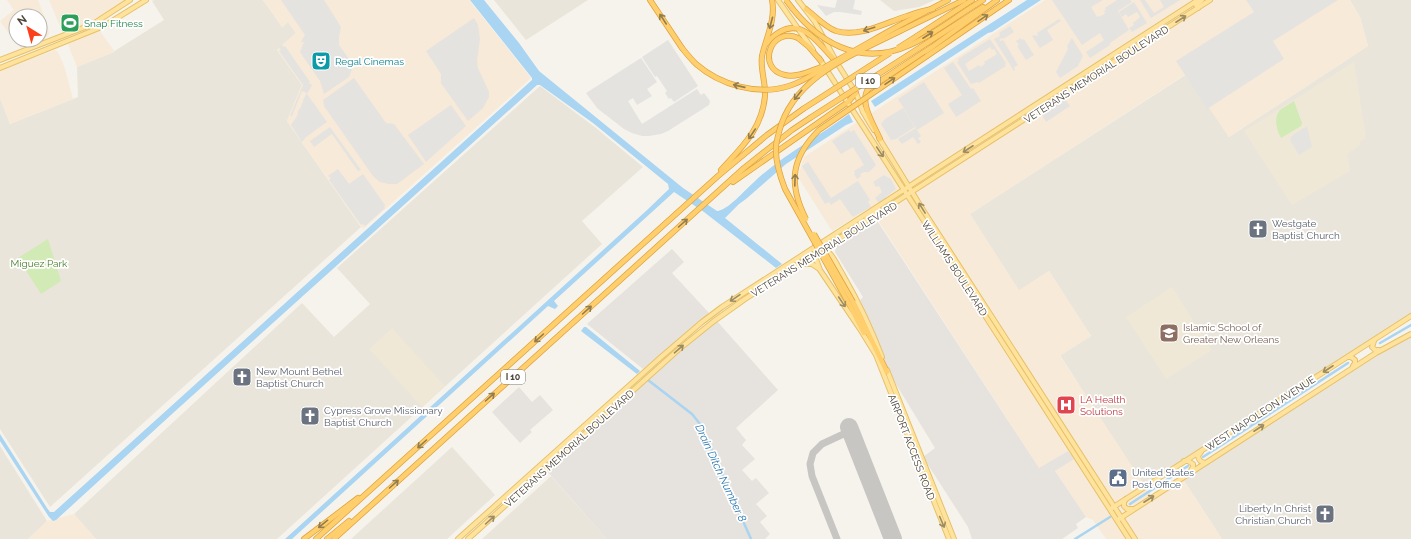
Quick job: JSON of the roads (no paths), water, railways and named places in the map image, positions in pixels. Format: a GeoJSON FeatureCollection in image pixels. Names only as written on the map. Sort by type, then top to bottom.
{"type":"FeatureCollection","features":[{"type":"Feature","properties":{"kind":"highway"},"geometry":{"type":"LineString","coordinates":[[650,0],[682,48],[695,63],[716,78],[733,85],[749,89],[775,89],[789,86],[808,78],[828,65],[948,0]]}},
{"type":"Feature","properties":{"kind":"highway"},"geometry":{"type":"LineString","coordinates":[[703,189],[754,132],[761,114],[765,95],[762,59],[764,46],[773,15],[772,0]]}},
{"type":"Feature","properties":{"kind":"highway"},"geometry":{"type":"LineString","coordinates":[[786,0],[805,24],[819,36],[841,48],[872,53],[889,52],[921,40],[974,2],[983,0]]}},
{"type":"Feature","properties":{"kind":"highway"},"geometry":{"type":"LineString","coordinates":[[876,355],[851,303],[785,189],[780,174],[776,147],[780,129],[789,107],[804,87],[814,78],[850,56],[964,0]]}},
{"type":"Feature","properties":{"kind":"highway"},"geometry":{"type":"LineString","coordinates":[[880,139],[865,104],[865,94],[868,89],[932,47],[995,0]]}},
{"type":"Feature","properties":{"kind":"highway","name":"I 10"},"geometry":{"type":"LineString","coordinates":[[334,539],[693,214],[756,159],[810,118],[995,0]]}},
{"type":"Feature","properties":{"kind":"highway"},"geometry":{"type":"LineString","coordinates":[[887,372],[799,205],[794,189],[798,160],[806,144],[819,130],[1009,0]]}},
{"type":"Feature","properties":{"kind":"highway","name":"I 10"},"geometry":{"type":"LineString","coordinates":[[316,539],[750,148],[803,109],[916,36],[974,2]]}},
{"type":"Feature","properties":{"kind":"highway"},"geometry":{"type":"LineString","coordinates":[[806,9],[836,31],[847,32],[863,31],[933,8]]}},
{"type":"Feature","properties":{"kind":"highway"},"geometry":{"type":"LineString","coordinates":[[764,46],[779,31],[788,28],[799,29],[811,35],[837,63]]}},
{"type":"Feature","properties":{"kind":"highway"},"geometry":{"type":"LineString","coordinates":[[821,61],[809,47],[798,38],[791,36],[781,37],[773,44],[768,58],[770,64],[785,76],[804,73],[828,65]]}},
{"type":"Feature","properties":{"kind":"highway"},"geometry":{"type":"LineString","coordinates":[[712,197],[833,111],[848,102],[856,93]]}},
{"type":"Feature","properties":{"kind":"highway"},"geometry":{"type":"LineString","coordinates":[[833,111],[845,107],[852,110]]}},
{"type":"Feature","properties":{"kind":"highway"},"geometry":{"type":"LineString","coordinates":[[304,539],[377,484]]}},
{"type":"Feature","properties":{"kind":"highway"},"geometry":{"type":"LineString","coordinates":[[327,539],[379,497]]}},
{"type":"Feature","properties":{"kind":"main road"},"geometry":{"type":"LineString","coordinates":[[48,41],[93,24],[130,0]]}},
{"type":"Feature","properties":{"kind":"main road"},"geometry":{"type":"LineString","coordinates":[[0,68],[100,28],[146,0]]}},
{"type":"Feature","properties":{"kind":"main road","name":"WILLIAMS BOULEVARD"},"geometry":{"type":"LineString","coordinates":[[778,0],[848,102],[1061,432],[1079,451],[1112,508]]}},
{"type":"Feature","properties":{"kind":"main road","name":"WILLIAMS BOULEVARD"},"geometry":{"type":"LineString","coordinates":[[798,0],[821,31],[837,63],[856,93],[863,112],[1119,519],[1129,539]]}},
{"type":"Feature","properties":{"kind":"main road","name":"VETERANS MEMORIAL BOULEVARD"},"geometry":{"type":"LineString","coordinates":[[458,539],[683,338],[723,306],[1198,0]]}},
{"type":"Feature","properties":{"kind":"main road"},"geometry":{"type":"LineString","coordinates":[[1198,8],[1196,5],[1202,0]]}},
{"type":"Feature","properties":{"kind":"main road","name":"VETERANS MEMORIAL BOULEVARD"},"geometry":{"type":"LineString","coordinates":[[468,539],[680,348],[714,321],[748,297],[1210,0]]}},
{"type":"Feature","properties":{"kind":"main road"},"geometry":{"type":"LineString","coordinates":[[108,23],[119,13],[119,8]]}},
{"type":"Feature","properties":{"kind":"main road"},"geometry":{"type":"LineString","coordinates":[[100,28],[100,23],[111,12]]}},
{"type":"Feature","properties":{"kind":"main road"},"geometry":{"type":"LineString","coordinates":[[83,35],[92,29],[93,24]]}},
{"type":"Feature","properties":{"kind":"main road"},"geometry":{"type":"LineString","coordinates":[[1143,36],[1146,41]]}},
{"type":"Feature","properties":{"kind":"main road"},"geometry":{"type":"LineString","coordinates":[[1111,64],[1110,61],[1112,58],[1132,45],[1134,41]]}},
{"type":"Feature","properties":{"kind":"main road"},"geometry":{"type":"LineString","coordinates":[[25,58],[26,53],[31,48]]}},
{"type":"Feature","properties":{"kind":"main road"},"geometry":{"type":"LineString","coordinates":[[0,60],[31,48]]}},
{"type":"Feature","properties":{"kind":"main road"},"geometry":{"type":"LineString","coordinates":[[31,56],[31,50],[34,48]]}},
{"type":"Feature","properties":{"kind":"main road"},"geometry":{"type":"LineString","coordinates":[[8,65],[19,58],[21,51]]}},
{"type":"Feature","properties":{"kind":"main road"},"geometry":{"type":"LineString","coordinates":[[1059,97],[1063,92],[1101,68],[1102,62]]}},
{"type":"Feature","properties":{"kind":"main road"},"geometry":{"type":"LineString","coordinates":[[1085,73],[1085,78]]}},
{"type":"Feature","properties":{"kind":"main road"},"geometry":{"type":"LineString","coordinates":[[1047,105],[1046,101],[1060,91],[1061,88]]}},
{"type":"Feature","properties":{"kind":"main road"},"geometry":{"type":"LineString","coordinates":[[975,152],[983,144],[1012,125],[1014,123],[1012,120]]}},
{"type":"Feature","properties":{"kind":"main road"},"geometry":{"type":"LineString","coordinates":[[952,167],[951,164],[953,158]]}},
{"type":"Feature","properties":{"kind":"main road"},"geometry":{"type":"LineString","coordinates":[[861,225],[868,217],[878,210],[878,207]]}},
{"type":"Feature","properties":{"kind":"main road"},"geometry":{"type":"LineString","coordinates":[[832,256],[832,246],[837,240]]}},
{"type":"Feature","properties":{"kind":"main road","name":"AIRPORT ACCESS ROAD"},"geometry":{"type":"LineString","coordinates":[[949,539],[876,355],[816,263],[816,246],[824,248],[832,256],[873,332],[887,372],[954,539]]}},
{"type":"Feature","properties":{"kind":"main road"},"geometry":{"type":"LineString","coordinates":[[798,265],[807,263],[812,264],[820,270]]}},
{"type":"Feature","properties":{"kind":"main road"},"geometry":{"type":"LineString","coordinates":[[783,267],[779,272],[784,274]]}},
{"type":"Feature","properties":{"kind":"main road"},"geometry":{"type":"LineString","coordinates":[[748,297],[754,290],[764,284],[764,279]]}},
{"type":"Feature","properties":{"kind":"main road"},"geometry":{"type":"LineString","coordinates":[[985,315],[990,317],[1001,331]]}},
{"type":"Feature","properties":{"kind":"main road","name":"WEST NAPOLEON AVENUE"},"geometry":{"type":"LineString","coordinates":[[1112,508],[1411,316]]}},
{"type":"Feature","properties":{"kind":"main road","name":"WEST NAPOLEON AVENUE"},"geometry":{"type":"LineString","coordinates":[[1119,519],[1350,369],[1380,350],[1411,334]]}},
{"type":"Feature","properties":{"kind":"main road"},"geometry":{"type":"LineString","coordinates":[[1377,338],[1372,343],[1372,347],[1375,350],[1380,350]]}},
{"type":"Feature","properties":{"kind":"main road"},"geometry":{"type":"LineString","coordinates":[[1347,357],[1351,357],[1355,360],[1355,364],[1350,369]]}},
{"type":"Feature","properties":{"kind":"main road"},"geometry":{"type":"LineString","coordinates":[[1017,365],[1021,367],[1027,376],[1030,377]]}},
{"type":"Feature","properties":{"kind":"main road"},"geometry":{"type":"LineString","coordinates":[[1203,450],[1198,456],[1198,459],[1205,463]]}},
{"type":"Feature","properties":{"kind":"main road"},"geometry":{"type":"LineString","coordinates":[[1184,461],[1188,461],[1193,464],[1193,467],[1188,474]]}},
{"type":"Feature","properties":{"kind":"main road"},"geometry":{"type":"LineString","coordinates":[[524,479],[523,484],[526,487]]}},
{"type":"Feature","properties":{"kind":"main road"},"geometry":{"type":"LineString","coordinates":[[516,487],[517,494]]}},
{"type":"Feature","properties":{"kind":"main road"},"geometry":{"type":"LineString","coordinates":[[1128,497],[1124,502],[1124,506],[1127,509],[1134,509]]}},
{"type":"Feature","properties":{"kind":"main road"},"geometry":{"type":"LineString","coordinates":[[475,533],[474,528],[490,510]]}},
{"type":"Feature","properties":{"kind":"main road","name":"WILLIAMS BOULEVARD"},"geometry":{"type":"LineString","coordinates":[[1119,519],[1135,539]]}},
{"type":"Feature","properties":{"kind":"water"},"geometry":{"type":"Polygon","coordinates":[[[470,0],[484,0],[519,43],[539,71],[683,188],[717,211],[726,208],[764,173],[788,155],[849,114],[853,122],[786,164],[739,204],[725,218],[782,264],[776,268],[704,212],[674,192],[554,301],[558,306],[555,309],[548,306],[292,539],[285,539],[669,189],[668,184],[593,123],[540,85],[537,85],[56,520],[53,521],[0,441],[0,434],[47,508],[50,512],[54,512],[532,80],[532,78],[470,0]]]}},
{"type":"Feature","properties":{"kind":"water"},"geometry":{"type":"Polygon","coordinates":[[[1027,0],[1041,0],[875,107],[871,101],[1027,0]]]}},
{"type":"Feature","properties":{"kind":"water"},"geometry":{"type":"Polygon","coordinates":[[[584,327],[586,327],[640,371],[637,374],[581,331],[584,327]]]}},
{"type":"Feature","properties":{"kind":"waterway"},"geometry":{"type":"LineString","coordinates":[[1380,343],[1411,325]]}},
{"type":"Feature","properties":{"kind":"waterway"},"geometry":{"type":"LineString","coordinates":[[1203,457],[1348,363]]}},
{"type":"Feature","properties":{"kind":"waterway","name":"Drain Ditch Number 8"},"geometry":{"type":"LineString","coordinates":[[648,380],[692,414],[700,424],[751,539]]}},
{"type":"Feature","properties":{"kind":"waterway"},"geometry":{"type":"LineString","coordinates":[[1130,504],[1188,466]]}},
{"type":"Feature","properties":{"kind":"waterway"},"geometry":{"type":"LineString","coordinates":[[1075,539],[1110,517]]}},
{"type":"Feature","properties":{"kind":"place","name":"Snap Fitness"},"geometry":{"type":"Point","coordinates":[70,23]}},
{"type":"Feature","properties":{"kind":"place","name":"Regal Cinemas"},"geometry":{"type":"Point","coordinates":[321,61]}},
{"type":"Feature","properties":{"kind":"place","name":"Westgate Baptist Church"},"geometry":{"type":"Point","coordinates":[1258,229]}},
{"type":"Feature","properties":{"kind":"place","name":"Islamic School of Greater New Orleans"},"geometry":{"type":"Point","coordinates":[1169,333]}},
{"type":"Feature","properties":{"kind":"place","name":"New Mount Bethel Baptist Church"},"geometry":{"type":"Point","coordinates":[242,377]}},
{"type":"Feature","properties":{"kind":"place","name":"LA Health Solutions"},"geometry":{"type":"Point","coordinates":[1066,405]}},
{"type":"Feature","properties":{"kind":"place","name":"Cypress Grove Missionary Baptist Church"},"geometry":{"type":"Point","coordinates":[310,416]}},
{"type":"Feature","properties":{"kind":"place","name":"United States Post Office"},"geometry":{"type":"Point","coordinates":[1118,478]}},
{"type":"Feature","properties":{"kind":"place","name":"Liberty In Christ Christian Church"},"geometry":{"type":"Point","coordinates":[1325,514]}},
{"type":"Feature","properties":{"kind":"park label","name":"Miguez Park"},"geometry":{"type":"Point","coordinates":[39,263]}}]}
